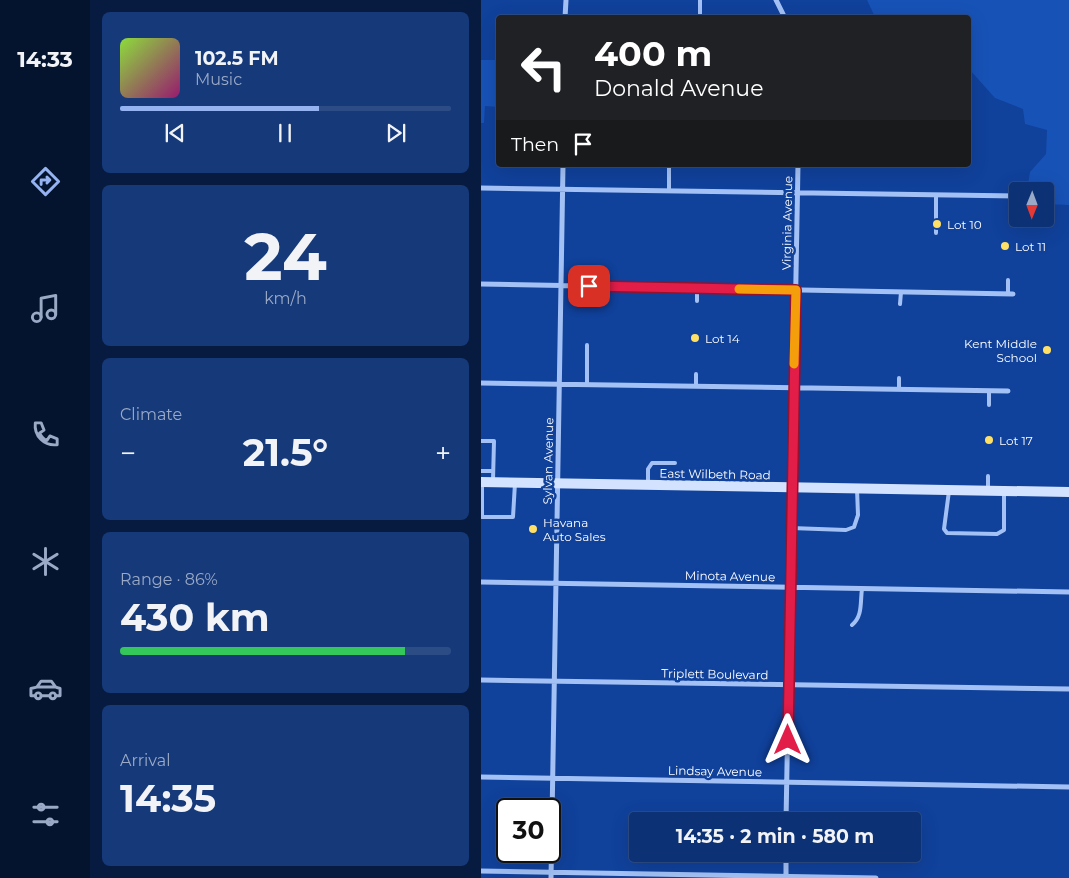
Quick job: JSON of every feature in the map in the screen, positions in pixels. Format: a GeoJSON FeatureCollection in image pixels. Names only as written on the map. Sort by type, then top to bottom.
{"type":"FeatureCollection","features":[{"type":"Feature","properties":{"kind":"main road","name":"East Wilbeth Road"},"geometry":{"type":"LineString","coordinates":[[485,482],[1069,492]]}},
{"type":"Feature","properties":{"kind":"street"},"geometry":{"type":"LineString","coordinates":[[565,0],[565,15]]}},
{"type":"Feature","properties":{"kind":"street"},"geometry":{"type":"LineString","coordinates":[[776,0],[784,15]]}},
{"type":"Feature","properties":{"kind":"street","name":"Sylvan Avenue"},"geometry":{"type":"LineString","coordinates":[[551,875],[563,167]]}},
{"type":"Feature","properties":{"kind":"street","name":"Virginia Avenue"},"geometry":{"type":"LineString","coordinates":[[786,812],[798,167]]}},
{"type":"Feature","properties":{"kind":"street"},"geometry":{"type":"LineString","coordinates":[[481,188],[1009,196]]}},
{"type":"Feature","properties":{"kind":"street"},"geometry":{"type":"LineString","coordinates":[[481,284],[1011,294]]}},
{"type":"Feature","properties":{"kind":"street"},"geometry":{"type":"LineString","coordinates":[[481,383],[1008,391]]}},
{"type":"Feature","properties":{"kind":"street","name":"Minota Avenue"},"geometry":{"type":"LineString","coordinates":[[481,582],[1069,592]]}},
{"type":"Feature","properties":{"kind":"street","name":"Triplett Boulevard"},"geometry":{"type":"LineString","coordinates":[[481,680],[1069,689]]}},
{"type":"Feature","properties":{"kind":"street","name":"Lindsay Avenue"},"geometry":{"type":"LineString","coordinates":[[481,777],[1069,787]]}},
{"type":"Feature","properties":{"kind":"street"},"geometry":{"type":"LineString","coordinates":[[786,862],[786,877]]}},
{"type":"Feature","properties":{"kind":"street"},"geometry":{"type":"LineString","coordinates":[[481,871],[551,875],[876,878]]}},
{"type":"Feature","properties":{"kind":"lane"},"geometry":{"type":"LineString","coordinates":[[700,15],[701,0]]}},
{"type":"Feature","properties":{"kind":"lane"},"geometry":{"type":"LineString","coordinates":[[669,167],[669,190]]}},
{"type":"Feature","properties":{"kind":"lane"},"geometry":{"type":"LineString","coordinates":[[936,195],[936,233]]}},
{"type":"Feature","properties":{"kind":"lane"},"geometry":{"type":"LineString","coordinates":[[1008,280],[1011,294]]}},
{"type":"Feature","properties":{"kind":"lane"},"geometry":{"type":"LineString","coordinates":[[697,288],[697,301]]}},
{"type":"Feature","properties":{"kind":"lane"},"geometry":{"type":"LineString","coordinates":[[900,304],[901,292]]}},
{"type":"Feature","properties":{"kind":"lane"},"geometry":{"type":"LineString","coordinates":[[587,345],[587,385]]}},
{"type":"Feature","properties":{"kind":"lane"},"geometry":{"type":"LineString","coordinates":[[696,374],[696,386]]}},
{"type":"Feature","properties":{"kind":"lane"},"geometry":{"type":"LineString","coordinates":[[899,378],[899,389]]}},
{"type":"Feature","properties":{"kind":"lane"},"geometry":{"type":"LineString","coordinates":[[989,391],[989,405]]}},
{"type":"Feature","properties":{"kind":"lane"},"geometry":{"type":"LineString","coordinates":[[481,441],[494,442],[493,471],[485,482],[482,517],[513,517],[515,483]]}},
{"type":"Feature","properties":{"kind":"lane"},"geometry":{"type":"LineString","coordinates":[[648,485],[648,469],[653,463],[675,463]]}},
{"type":"Feature","properties":{"kind":"lane"},"geometry":{"type":"LineString","coordinates":[[481,471],[493,471]]}},
{"type":"Feature","properties":{"kind":"lane"},"geometry":{"type":"LineString","coordinates":[[988,476],[988,491]]}},
{"type":"Feature","properties":{"kind":"lane"},"geometry":{"type":"LineString","coordinates":[[791,528],[846,530],[854,527],[858,515],[857,489]]}},
{"type":"Feature","properties":{"kind":"lane"},"geometry":{"type":"LineString","coordinates":[[949,490],[945,529],[947,533],[997,534],[1004,530],[1004,491]]}},
{"type":"Feature","properties":{"kind":"lane"},"geometry":{"type":"LineString","coordinates":[[852,624],[860,615],[862,589]]}},
{"type":"Feature","properties":{"kind":"shaded area"},"geometry":{"type":"Polygon","coordinates":[[[867,0],[1069,0],[1069,205],[1054,204],[1054,182],[1028,182],[1030,172],[1046,154],[1047,130],[1025,124],[1023,109],[995,98],[971,71],[971,15],[874,15],[867,0]]]}},
{"type":"Feature","properties":{"kind":"shaded area"},"geometry":{"type":"Polygon","coordinates":[[[481,60],[496,60],[496,107],[485,106],[484,123],[481,123],[481,60]]]}},
{"type":"Feature","properties":{"kind":"slow traffic"},"geometry":{"type":"LineString","coordinates":[[739,289],[796,290],[794,364]]}},
{"type":"Feature","properties":{"kind":"place","name":"Lot 10"},"geometry":{"type":"Point","coordinates":[937,224]}},
{"type":"Feature","properties":{"kind":"place","name":"Lot 11"},"geometry":{"type":"Point","coordinates":[1005,246]}},
{"type":"Feature","properties":{"kind":"place","name":"Lot 14"},"geometry":{"type":"Point","coordinates":[695,338]}},
{"type":"Feature","properties":{"kind":"place","name":"Kent Middle School"},"geometry":{"type":"Point","coordinates":[1047,350]}},
{"type":"Feature","properties":{"kind":"place","name":"Lot 17"},"geometry":{"type":"Point","coordinates":[989,440]}},
{"type":"Feature","properties":{"kind":"place","name":"Havana Auto Sales"},"geometry":{"type":"Point","coordinates":[533,529]}},
{"type":"Feature","properties":{"kind":"route"},"geometry":{"type":"LineString","coordinates":[[589,286],[796,290],[788,740]]}}]}
